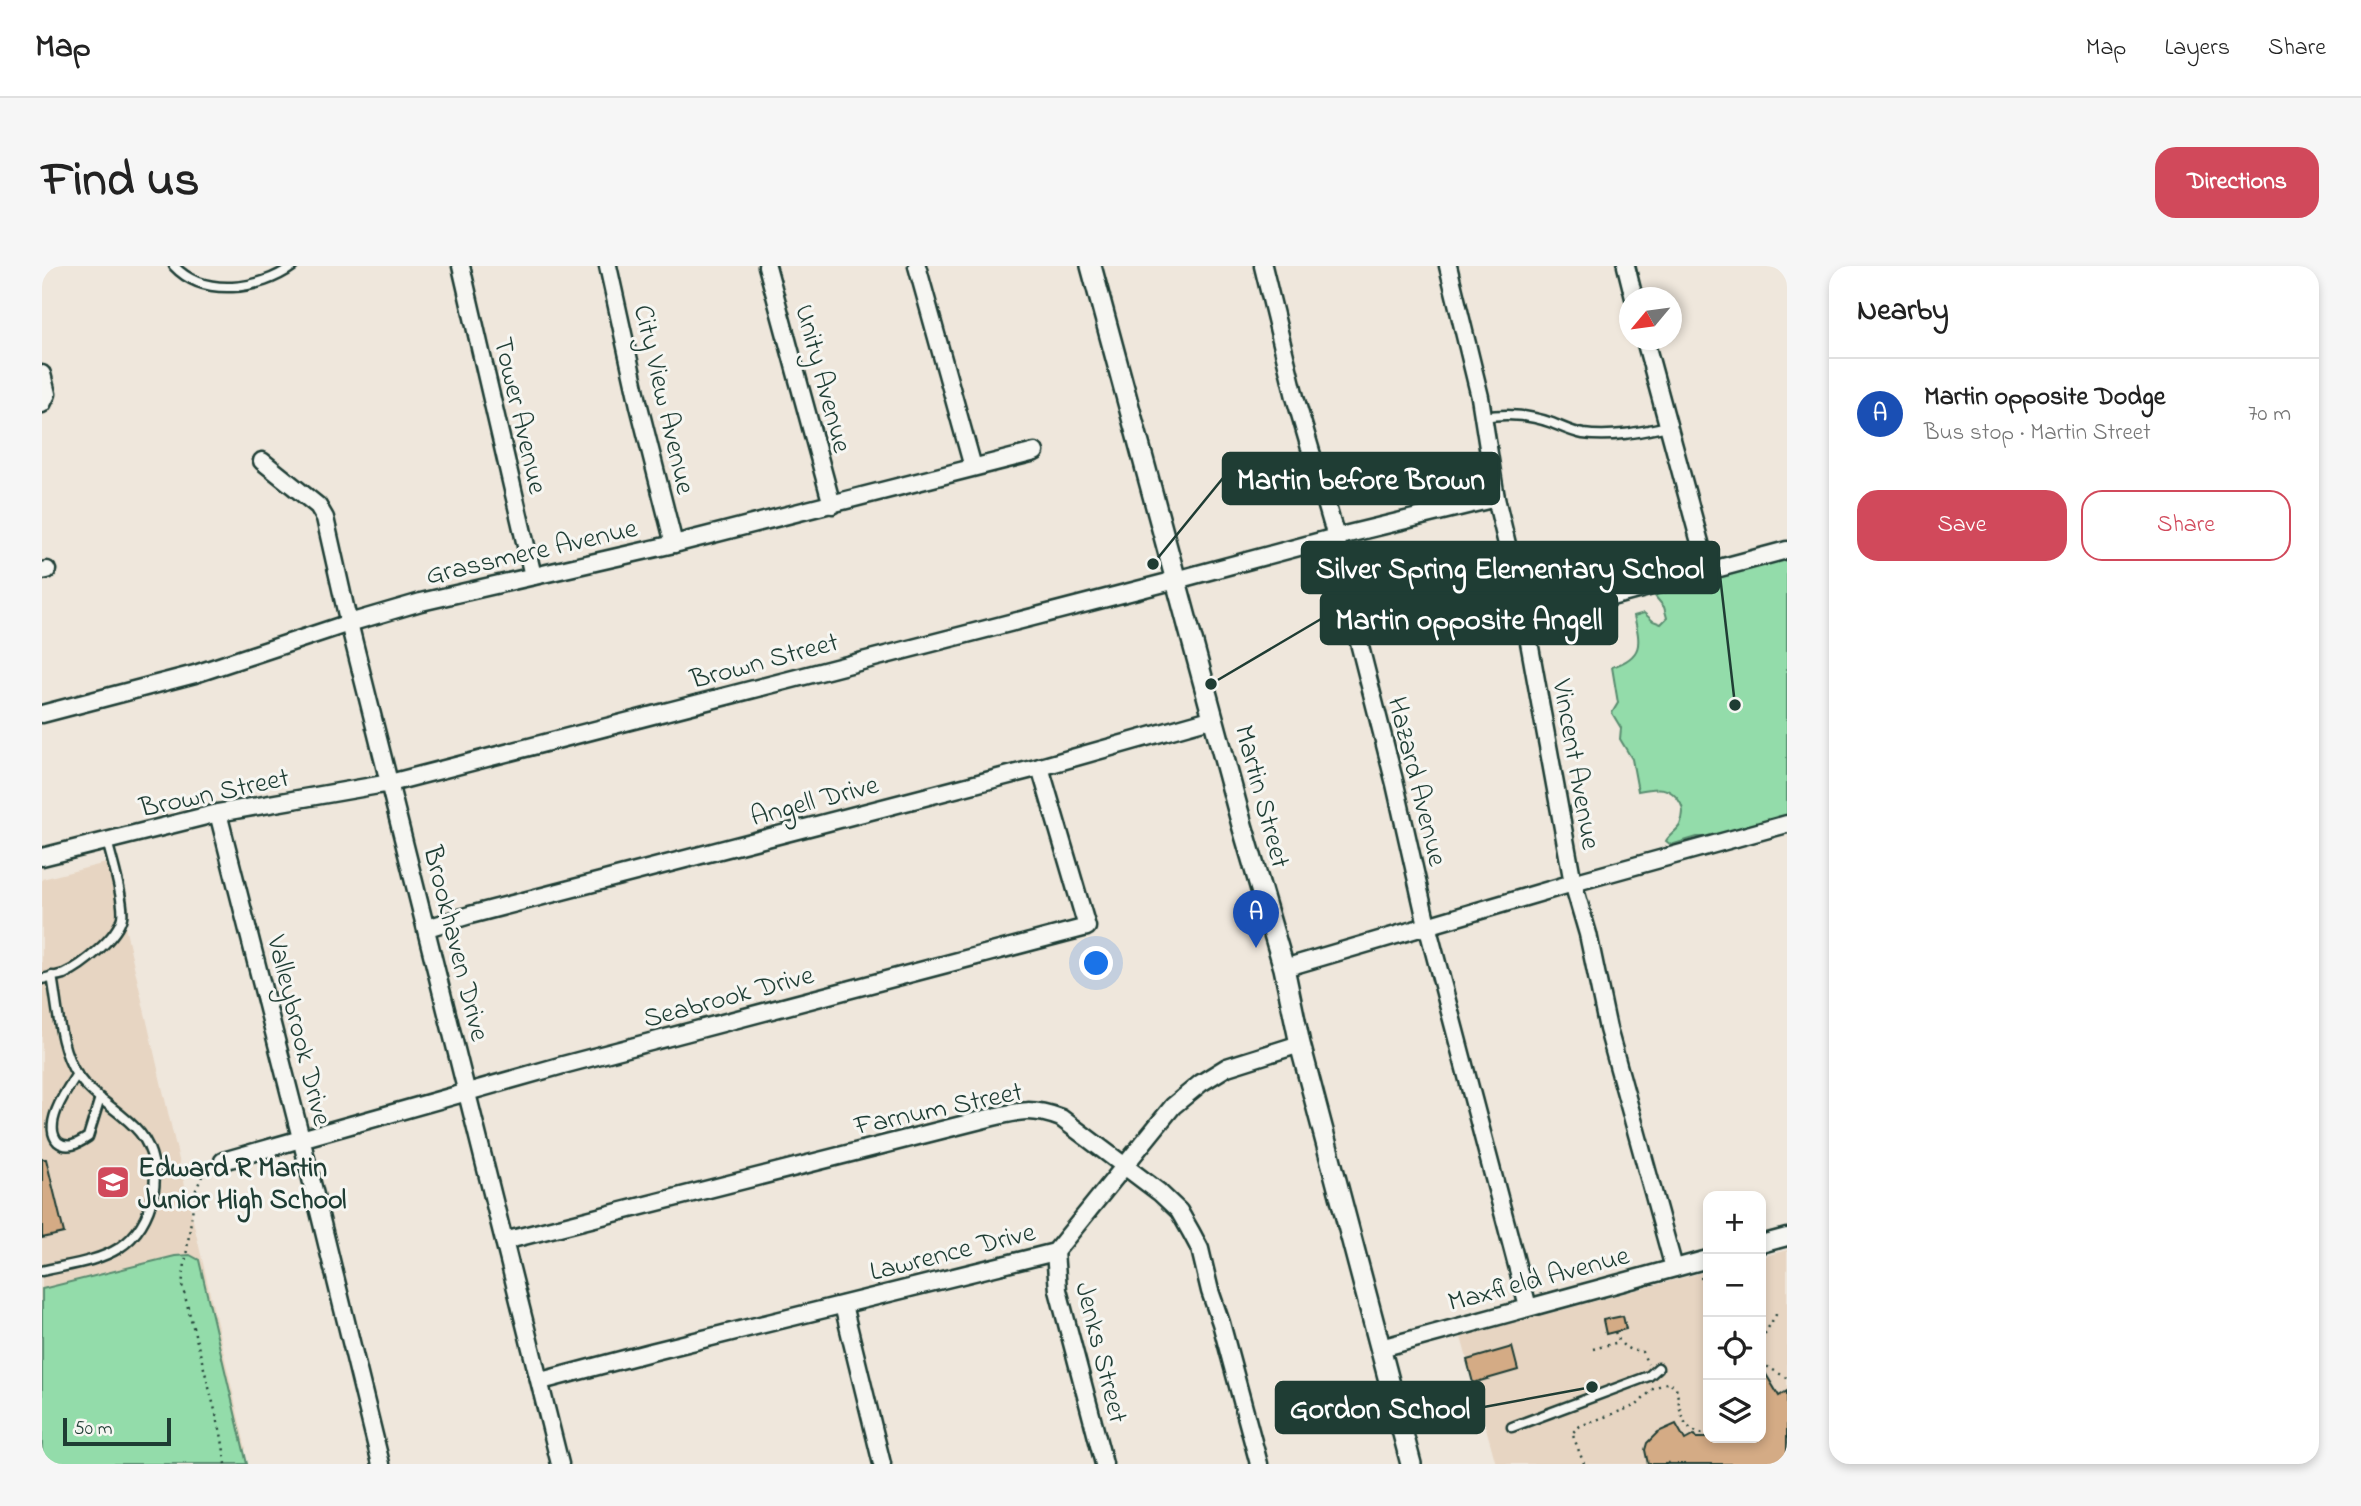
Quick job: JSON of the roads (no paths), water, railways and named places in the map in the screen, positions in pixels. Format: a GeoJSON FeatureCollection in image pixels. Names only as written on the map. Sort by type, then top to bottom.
{"type":"FeatureCollection","features":[{"type":"Feature","properties":{"kind":"street","name":"Tower Avenue"},"geometry":{"type":"LineString","coordinates":[[461,266],[533,576]]}},
{"type":"Feature","properties":{"kind":"street","name":"City View Avenue"},"geometry":{"type":"LineString","coordinates":[[608,266],[639,406],[674,544]]}},
{"type":"Feature","properties":{"kind":"street","name":"Unity Avenue"},"geometry":{"type":"LineString","coordinates":[[767,266],[832,505]]}},
{"type":"Feature","properties":{"kind":"street"},"geometry":{"type":"LineString","coordinates":[[917,266],[973,467]]}},
{"type":"Feature","properties":{"kind":"street","name":"Martin Street"},"geometry":{"type":"LineString","coordinates":[[1091,266],[1242,825],[1284,968],[1300,1044],[1411,1464]]}},
{"type":"Feature","properties":{"kind":"street","name":"Hazard Avenue"},"geometry":{"type":"LineString","coordinates":[[1263,266],[1295,397],[1336,537],[1358,640],[1427,925],[1528,1307]]}},
{"type":"Feature","properties":{"kind":"street","name":"Vincent Avenue"},"geometry":{"type":"LineString","coordinates":[[1448,266],[1483,417],[1496,498],[1525,620],[1573,883],[1588,934],[1608,1029],[1682,1266]]}},
{"type":"Feature","properties":{"kind":"street"},"geometry":{"type":"LineString","coordinates":[[1626,266],[1631,287]]}},
{"type":"Feature","properties":{"kind":"street"},"geometry":{"type":"LineString","coordinates":[[1648,350],[1708,572]]}},
{"type":"Feature","properties":{"kind":"street"},"geometry":{"type":"LineString","coordinates":[[42,374],[47,394],[42,404]]}},
{"type":"Feature","properties":{"kind":"street","name":"Grassmere Avenue"},"geometry":{"type":"LineString","coordinates":[[42,714],[195,674],[349,623],[421,603],[674,544],[1035,452]]}},
{"type":"Feature","properties":{"kind":"street","name":"Brookhaven Drive"},"geometry":{"type":"LineString","coordinates":[[262,461],[318,506],[325,518],[560,1464]]}},
{"type":"Feature","properties":{"kind":"street","name":"Brown Street"},"geometry":{"type":"LineString","coordinates":[[42,857],[218,813],[390,783],[1336,537],[1496,498]]}},
{"type":"Feature","properties":{"kind":"street"},"geometry":{"type":"LineString","coordinates":[[1525,620],[1787,550]]}},
{"type":"Feature","properties":{"kind":"street","name":"Angell Drive"},"geometry":{"type":"LineString","coordinates":[[427,928],[1214,719]]}},
{"type":"Feature","properties":{"kind":"street","name":"Seabrook Drive"},"geometry":{"type":"LineString","coordinates":[[223,1161],[468,1091],[1087,927],[1040,766]]}},
{"type":"Feature","properties":{"kind":"street","name":"Valleybrook Drive"},"geometry":{"type":"LineString","coordinates":[[218,813],[302,1138],[381,1464]]}},
{"type":"Feature","properties":{"kind":"street"},"geometry":{"type":"LineString","coordinates":[[1284,968],[1573,883],[1787,824]]}},
{"type":"Feature","properties":{"kind":"street","name":"Lawrence Drive"},"geometry":{"type":"LineString","coordinates":[[541,1381],[1055,1252],[1173,1106],[1201,1083],[1227,1067],[1300,1044]]}},
{"type":"Feature","properties":{"kind":"street","name":"Farnum Street"},"geometry":{"type":"LineString","coordinates":[[504,1241],[1022,1110],[1042,1112],[1061,1118],[1159,1192],[1179,1211],[1200,1250],[1259,1464]]}},
{"type":"Feature","properties":{"kind":"street"},"geometry":{"type":"LineString","coordinates":[[1766,1243],[1787,1237]]}},
{"type":"Feature","properties":{"kind":"street","name":"Jenks Street"},"geometry":{"type":"LineString","coordinates":[[1055,1252],[1058,1290],[1104,1464]]}},
{"type":"Feature","properties":{"kind":"street","name":"Maxfield Avenue"},"geometry":{"type":"LineString","coordinates":[[1381,1348],[1703,1260]]}},
{"type":"Feature","properties":{"kind":"street"},"geometry":{"type":"LineString","coordinates":[[843,1305],[882,1464]]}},
{"type":"Feature","properties":{"kind":"lane"},"geometry":{"type":"LineString","coordinates":[[174,266],[195,282],[228,287],[284,273],[293,266]]}},
{"type":"Feature","properties":{"kind":"lane"},"geometry":{"type":"LineString","coordinates":[[1483,417],[1531,417],[1579,433],[1597,435],[1621,435],[1668,426]]}},
{"type":"Feature","properties":{"kind":"lane"},"geometry":{"type":"LineString","coordinates":[[42,979],[65,974],[101,948],[115,931],[122,916],[117,878],[107,841]]}},
{"type":"Feature","properties":{"kind":"lane"},"geometry":{"type":"LineString","coordinates":[[42,1270],[97,1258],[120,1248],[138,1230],[152,1203],[155,1175],[142,1135],[77,1074],[66,1051],[52,976]]}},
{"type":"Feature","properties":{"kind":"lane"},"geometry":{"type":"LineString","coordinates":[[77,1074],[48,1119],[49,1132],[56,1141],[65,1146],[76,1145],[88,1137],[100,1098]]}},
{"type":"Feature","properties":{"kind":"lane"},"geometry":{"type":"LineString","coordinates":[[1512,1427],[1655,1371]]}},
{"type":"Feature","properties":{"kind":"place","name":"Martin before Brown"},"geometry":{"type":"Point","coordinates":[1153,564]}},
{"type":"Feature","properties":{"kind":"place","name":"Martin opposite Angell"},"geometry":{"type":"Point","coordinates":[1211,684]}},
{"type":"Feature","properties":{"kind":"place","name":"Silver Spring Elementary School"},"geometry":{"type":"Point","coordinates":[1735,705]}},
{"type":"Feature","properties":{"kind":"place","name":"Martin opposite Dodge"},"geometry":{"type":"Point","coordinates":[1256,948]}},
{"type":"Feature","properties":{"kind":"place","name":"Edward R Martin Junior High School"},"geometry":{"type":"Point","coordinates":[113,1182]}},
{"type":"Feature","properties":{"kind":"place","name":"Gordon School"},"geometry":{"type":"Point","coordinates":[1592,1387]}}]}
